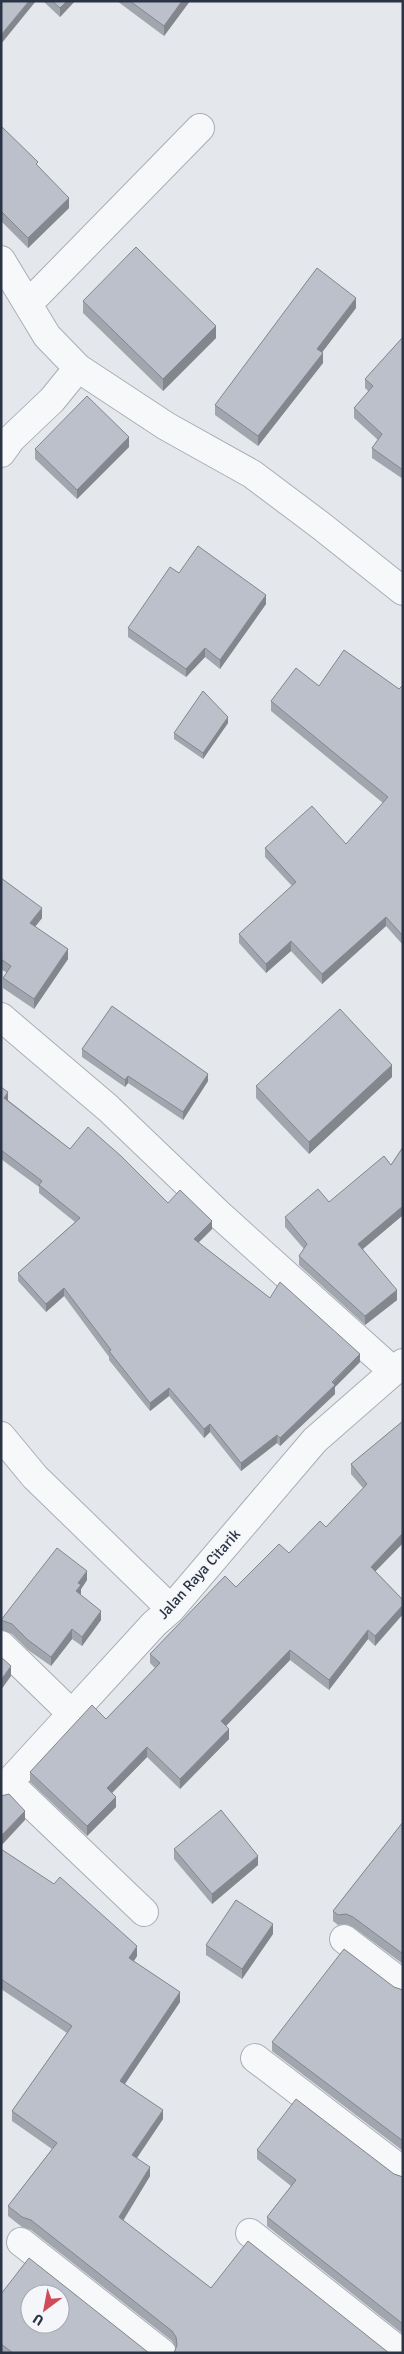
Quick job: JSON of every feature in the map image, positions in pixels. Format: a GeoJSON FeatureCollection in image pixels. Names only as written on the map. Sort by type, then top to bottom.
{"type":"FeatureCollection","features":[{"type":"Feature","properties":{"kind":"street"},"geometry":{"type":"LineString","coordinates":[[28,304],[200,128]]}},
{"type":"Feature","properties":{"kind":"street"},"geometry":{"type":"LineString","coordinates":[[1,260],[47,336],[78,368],[166,426],[252,474],[403,591]]}},
{"type":"Feature","properties":{"kind":"street"},"geometry":{"type":"LineString","coordinates":[[1,453],[11,439],[52,400],[78,368]]}},
{"type":"Feature","properties":{"kind":"street"},"geometry":{"type":"LineString","coordinates":[[1,1017],[108,1108],[222,1217],[398,1367]]}},
{"type":"Feature","properties":{"kind":"street","name":"Jalan Raya Citarik"},"geometry":{"type":"LineString","coordinates":[[5,1787],[154,1624],[171,1609],[315,1440],[398,1367]]}},
{"type":"Feature","properties":{"kind":"street"},"geometry":{"type":"LineString","coordinates":[[1,1436],[35,1477],[171,1609]]}},
{"type":"Feature","properties":{"kind":"street"},"geometry":{"type":"LineString","coordinates":[[1,1645],[71,1713]]}},
{"type":"Feature","properties":{"kind":"street"},"geometry":{"type":"LineString","coordinates":[[5,1787],[144,1912]]}},
{"type":"Feature","properties":{"kind":"street"},"geometry":{"type":"LineString","coordinates":[[344,1939],[403,1984]]}},
{"type":"Feature","properties":{"kind":"street"},"geometry":{"type":"LineString","coordinates":[[255,2058],[403,2171]]}},
{"type":"Feature","properties":{"kind":"street"},"geometry":{"type":"LineString","coordinates":[[250,2232],[402,2353]]}},
{"type":"Feature","properties":{"kind":"street"},"geometry":{"type":"LineString","coordinates":[[21,2242],[162,2353]]}},
{"type":"Feature","properties":{"kind":"building"},"geometry":{"type":"Polygon","coordinates":[[[1,1],[29,1],[1,35],[1,1]]]}},
{"type":"Feature","properties":{"kind":"building"},"geometry":{"type":"Polygon","coordinates":[[[52,1],[67,1],[60,8],[52,1]]]}},
{"type":"Feature","properties":{"kind":"building"},"geometry":{"type":"Polygon","coordinates":[[[130,1],[182,1],[164,26],[130,1]]]}},
{"type":"Feature","properties":{"kind":"building"},"geometry":{"type":"Polygon","coordinates":[[[1,126],[38,162],[36,164],[69,198],[28,238],[1,211],[1,126]]]}},
{"type":"Feature","properties":{"kind":"building"},"geometry":{"type":"Polygon","coordinates":[[[136,247],[216,326],[163,379],[83,301],[136,247]]]}},
{"type":"Feature","properties":{"kind":"building"},"geometry":{"type":"Polygon","coordinates":[[[317,268],[356,298],[317,349],[323,353],[258,436],[215,405],[317,268]]]}},
{"type":"Feature","properties":{"kind":"building"},"geometry":{"type":"Polygon","coordinates":[[[403,337],[403,470],[372,448],[382,434],[354,408],[373,386],[365,379],[403,337]]]}},
{"type":"Feature","properties":{"kind":"building"},"geometry":{"type":"Polygon","coordinates":[[[87,396],[129,437],[77,490],[35,449],[87,396]]]}},
{"type":"Feature","properties":{"kind":"building"},"geometry":{"type":"Polygon","coordinates":[[[198,546],[266,595],[220,660],[205,648],[186,669],[128,628],[170,567],[179,573],[198,546]]]}},
{"type":"Feature","properties":{"kind":"building"},"geometry":{"type":"Polygon","coordinates":[[[344,650],[399,689],[403,685],[403,936],[386,917],[322,974],[291,941],[266,964],[239,934],[296,882],[265,848],[312,806],[346,844],[388,797],[271,701],[296,668],[319,686],[344,650]]]}},
{"type":"Feature","properties":{"kind":"building"},"geometry":{"type":"Polygon","coordinates":[[[203,691],[228,717],[203,753],[174,733],[203,691]]]}},
{"type":"Feature","properties":{"kind":"building"},"geometry":{"type":"Polygon","coordinates":[[[1,878],[42,908],[30,923],[68,949],[34,999],[3,978],[11,966],[1,959],[1,878]]]}},
{"type":"Feature","properties":{"kind":"building"},"geometry":{"type":"Polygon","coordinates":[[[112,1006],[208,1074],[183,1112],[128,1076],[125,1080],[82,1049],[112,1006]]]}},
{"type":"Feature","properties":{"kind":"building"},"geometry":{"type":"Polygon","coordinates":[[[340,1009],[392,1065],[309,1142],[256,1086],[340,1009]]]}},
{"type":"Feature","properties":{"kind":"building"},"geometry":{"type":"Polygon","coordinates":[[[1,1087],[8,1092],[4,1098],[70,1149],[88,1127],[121,1156],[168,1203],[180,1190],[212,1221],[194,1239],[270,1298],[280,1282],[360,1354],[332,1382],[335,1385],[280,1438],[277,1435],[241,1463],[210,1424],[204,1429],[169,1388],[150,1403],[109,1351],[111,1350],[64,1288],[46,1304],[18,1273],[80,1218],[39,1185],[42,1181],[1,1150],[1,1087]]]}},
{"type":"Feature","properties":{"kind":"building"},"geometry":{"type":"Polygon","coordinates":[[[403,1147],[403,1206],[358,1244],[397,1290],[365,1316],[299,1256],[307,1244],[285,1217],[318,1189],[329,1202],[384,1156],[391,1165],[403,1147]]]}},
{"type":"Feature","properties":{"kind":"building"},"geometry":{"type":"Polygon","coordinates":[[[403,1421],[403,1533],[371,1567],[403,1600],[403,1605],[375,1636],[368,1630],[329,1680],[290,1650],[221,1721],[229,1729],[180,1779],[147,1747],[107,1788],[116,1797],[87,1826],[30,1772],[92,1705],[106,1719],[160,1663],[150,1654],[225,1576],[236,1587],[279,1544],[289,1553],[320,1521],[326,1527],[367,1484],[351,1464],[403,1421]]]}},
{"type":"Feature","properties":{"kind":"building"},"geometry":{"type":"Polygon","coordinates":[[[57,1548],[87,1571],[78,1583],[81,1585],[76,1591],[101,1611],[82,1637],[72,1629],[51,1657],[28,1640],[12,1624],[1,1620],[57,1548]]]}},
{"type":"Feature","properties":{"kind":"building"},"geometry":{"type":"Polygon","coordinates":[[[1,1657],[11,1666],[1,1680],[1,1657]]]}},
{"type":"Feature","properties":{"kind":"building"},"geometry":{"type":"Polygon","coordinates":[[[9,1794],[25,1811],[1,1836],[1,1796],[9,1794]]]}},
{"type":"Feature","properties":{"kind":"building"},"geometry":{"type":"Polygon","coordinates":[[[221,1810],[258,1856],[212,1894],[174,1849],[221,1810]]]}},
{"type":"Feature","properties":{"kind":"building"},"geometry":{"type":"Polygon","coordinates":[[[403,1822],[403,1954],[353,1917],[346,1914],[338,1915],[333,1911],[403,1822]]]}},
{"type":"Feature","properties":{"kind":"building"},"geometry":{"type":"Polygon","coordinates":[[[1,1849],[54,1884],[60,1877],[137,1946],[129,1958],[180,1992],[120,2081],[163,2110],[132,2155],[150,2167],[119,2217],[211,2288],[248,2241],[389,2353],[174,2353],[177,2345],[176,2337],[172,2331],[31,2220],[22,2217],[8,2206],[57,2143],[12,2111],[72,2026],[1,1979],[1,1849]]]}},
{"type":"Feature","properties":{"kind":"building"},"geometry":{"type":"Polygon","coordinates":[[[236,1900],[273,1924],[242,1969],[206,1945],[236,1900]]]}},
{"type":"Feature","properties":{"kind":"building"},"geometry":{"type":"Polygon","coordinates":[[[344,1949],[394,1987],[403,1990],[403,2141],[272,2042],[344,1949]]]}},
{"type":"Feature","properties":{"kind":"building"},"geometry":{"type":"Polygon","coordinates":[[[296,2099],[394,2174],[403,2177],[403,2324],[267,2217],[296,2180],[257,2150],[296,2099]]]}},
{"type":"Feature","properties":{"kind":"building"},"geometry":{"type":"Polygon","coordinates":[[[29,2258],[62,2284],[20,2284],[20,2334],[70,2334],[70,2290],[149,2353],[13,2353],[1,2344],[1,2294],[29,2258]]]}}]}
